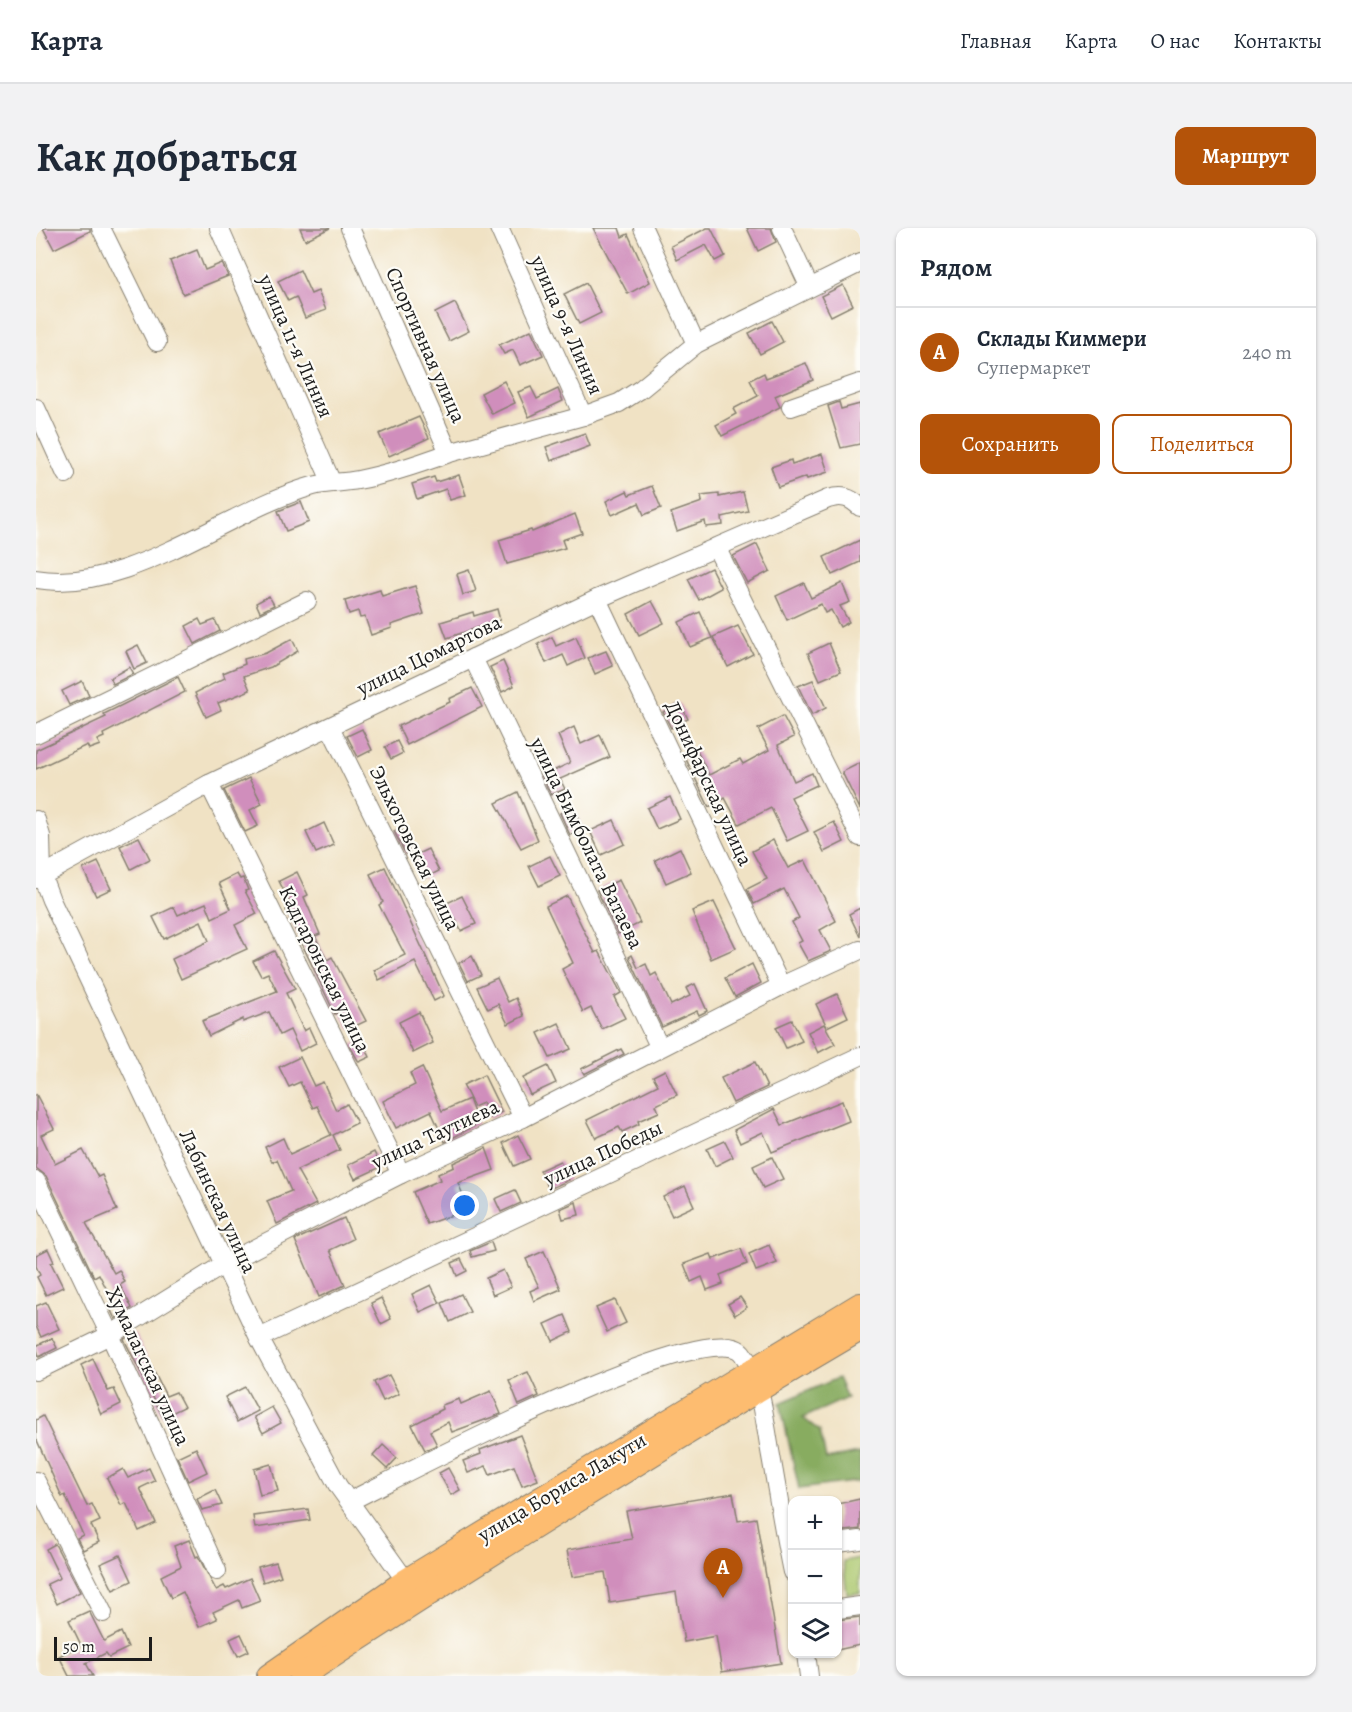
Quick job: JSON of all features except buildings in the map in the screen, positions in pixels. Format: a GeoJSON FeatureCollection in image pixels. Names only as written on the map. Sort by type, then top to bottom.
{"type":"FeatureCollection","features":[{"type":"Feature","properties":{"kind":"main road","name":"улица Бориса Лакути"},"geometry":{"type":"LineString","coordinates":[[301,1676],[755,1380],[860,1305]]}},
{"type":"Feature","properties":{"kind":"main road","name":"улица Бориса Лакути"},"geometry":{"type":"LineString","coordinates":[[269,1676],[406,1581],[755,1380],[860,1329]]}},
{"type":"Feature","properties":{"kind":"street"},"geometry":{"type":"LineString","coordinates":[[101,228],[157,342]]}},
{"type":"Feature","properties":{"kind":"street","name":"улица 11-я Линия"},"geometry":{"type":"LineString","coordinates":[[219,228],[332,483]]}},
{"type":"Feature","properties":{"kind":"street","name":"Спортивная улица"},"geometry":{"type":"LineString","coordinates":[[350,228],[449,453],[583,416]]}},
{"type":"Feature","properties":{"kind":"street","name":"улица 9-я Линия"},"geometry":{"type":"LineString","coordinates":[[499,228],[583,416],[619,403],[641,389],[696,344],[809,286],[860,263]]}},
{"type":"Feature","properties":{"kind":"street"},"geometry":{"type":"LineString","coordinates":[[643,228],[696,344]]}},
{"type":"Feature","properties":{"kind":"street"},"geometry":{"type":"LineString","coordinates":[[782,228],[809,286]]}},
{"type":"Feature","properties":{"kind":"street"},"geometry":{"type":"LineString","coordinates":[[791,407],[860,383]]}},
{"type":"Feature","properties":{"kind":"street"},"geometry":{"type":"LineString","coordinates":[[36,408],[66,474]]}},
{"type":"Feature","properties":{"kind":"street"},"geometry":{"type":"LineString","coordinates":[[36,579],[75,581],[104,575],[145,560],[313,485],[392,473],[449,453]]}},
{"type":"Feature","properties":{"kind":"street","name":"улица Цомартова"},"geometry":{"type":"LineString","coordinates":[[39,878],[209,784],[597,599],[828,499],[839,496],[856,503]]}},
{"type":"Feature","properties":{"kind":"street"},"geometry":{"type":"LineString","coordinates":[[716,547],[860,837]]}},
{"type":"Feature","properties":{"kind":"street","name":"Донифарская улица"},"geometry":{"type":"LineString","coordinates":[[597,599],[781,986]]}},
{"type":"Feature","properties":{"kind":"street"},"geometry":{"type":"LineString","coordinates":[[36,734],[307,601]]}},
{"type":"Feature","properties":{"kind":"street","name":"улица Бимболата Ватаева"},"geometry":{"type":"LineString","coordinates":[[473,658],[659,1046]]}},
{"type":"Feature","properties":{"kind":"street","name":"Эльхотовская улица"},"geometry":{"type":"LineString","coordinates":[[330,727],[522,1118]]}},
{"type":"Feature","properties":{"kind":"street","name":"Кадгаронская улица"},"geometry":{"type":"LineString","coordinates":[[209,784],[401,1174]]}},
{"type":"Feature","properties":{"kind":"street","name":"Лабинская улица"},"geometry":{"type":"LineString","coordinates":[[36,820],[41,836],[39,878],[223,1265],[338,1486],[406,1581]]}},
{"type":"Feature","properties":{"kind":"street","name":"улица Таутиева"},"geometry":{"type":"LineString","coordinates":[[36,1371],[111,1335],[223,1265],[401,1174],[522,1118],[659,1046],[860,950]]}},
{"type":"Feature","properties":{"kind":"street","name":"улица Победы"},"geometry":{"type":"LineString","coordinates":[[259,1338],[860,1056]]}},
{"type":"Feature","properties":{"kind":"street","name":"Хумалагская улица"},"geometry":{"type":"LineString","coordinates":[[36,1181],[111,1335],[217,1571]]}},
{"type":"Feature","properties":{"kind":"street"},"geometry":{"type":"LineString","coordinates":[[350,1501],[553,1400],[618,1373],[721,1346],[735,1347],[743,1353],[755,1380],[788,1539]]}},
{"type":"Feature","properties":{"kind":"street"},"geometry":{"type":"LineString","coordinates":[[36,1481],[103,1613]]}},
{"type":"Feature","properties":{"kind":"street"},"geometry":{"type":"LineString","coordinates":[[842,1542],[860,1540]]}},
{"type":"Feature","properties":{"kind":"street"},"geometry":{"type":"LineString","coordinates":[[842,1608],[860,1606]]}},
{"type":"Feature","properties":{"kind":"street"},"geometry":{"type":"LineString","coordinates":[[807,1658],[809,1676]]}},
{"type":"Feature","properties":{"kind":"green space"},"geometry":{"type":"Polygon","coordinates":[[[838,1378],[847,1398],[803,1418],[820,1431],[826,1459],[860,1453],[860,1481],[799,1489],[780,1403],[838,1378]]]}},
{"type":"Feature","properties":{"kind":"green space"},"geometry":{"type":"Polygon","coordinates":[[[860,1558],[860,1593],[847,1594],[843,1561],[860,1558]]]}},
{"type":"Feature","properties":{"kind":"place","name":"Склады Киммери"},"geometry":{"type":"Point","coordinates":[723,1598]}}]}
